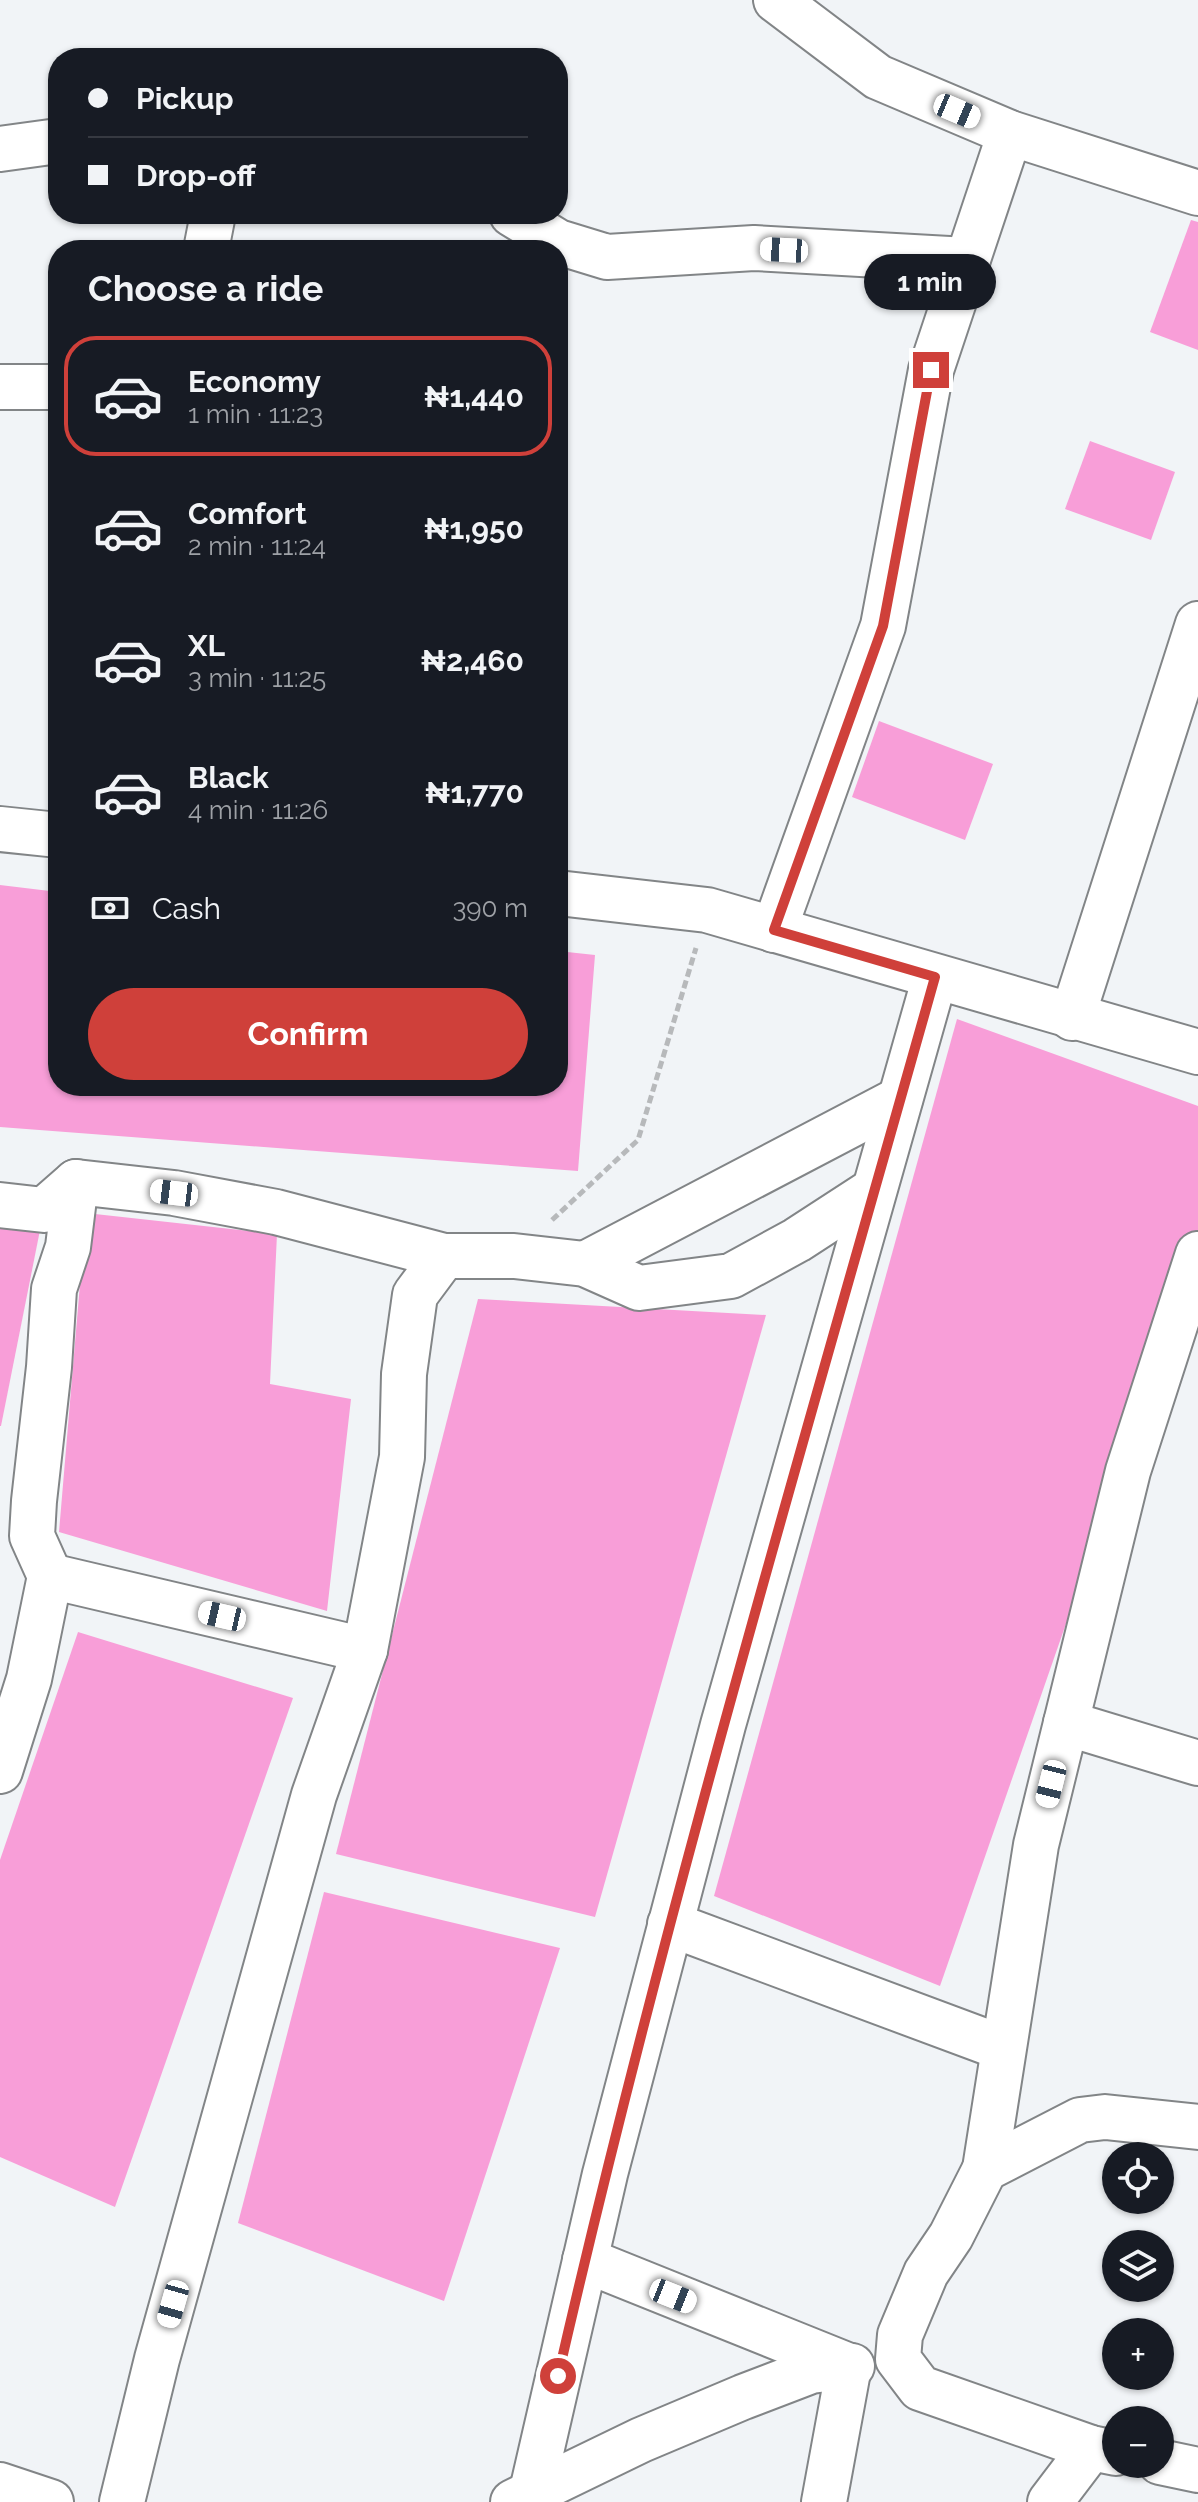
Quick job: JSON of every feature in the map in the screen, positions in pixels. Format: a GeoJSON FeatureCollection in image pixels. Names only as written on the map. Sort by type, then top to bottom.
{"type":"FeatureCollection","features":[{"type":"Feature","properties":{"kind":"street"},"geometry":{"type":"LineString","coordinates":[[776,0],[878,77],[1010,133],[1198,193]]}},
{"type":"Feature","properties":{"kind":"street"},"geometry":{"type":"LineString","coordinates":[[774,930],[883,626],[931,370],[1010,133]]}},
{"type":"Feature","properties":{"kind":"street"},"geometry":{"type":"LineString","coordinates":[[0,149],[48,142]]}},
{"type":"Feature","properties":{"kind":"street"},"geometry":{"type":"LineString","coordinates":[[526,224],[549,240]]}},
{"type":"Feature","properties":{"kind":"street"},"geometry":{"type":"LineString","coordinates":[[568,248],[607,257],[754,248],[967,260]]}},
{"type":"Feature","properties":{"kind":"street"},"geometry":{"type":"LineString","coordinates":[[0,387],[48,387]]}},
{"type":"Feature","properties":{"kind":"street"},"geometry":{"type":"LineString","coordinates":[[1072,1018],[1188,692],[1198,624]]}},
{"type":"Feature","properties":{"kind":"street"},"geometry":{"type":"LineString","coordinates":[[0,829],[48,834]]}},
{"type":"Feature","properties":{"kind":"street"},"geometry":{"type":"LineString","coordinates":[[568,894],[707,910],[1198,1052]]}},
{"type":"Feature","properties":{"kind":"street"},"geometry":{"type":"LineString","coordinates":[[522,2497],[727,1710],[935,977]]}},
{"type":"Feature","properties":{"kind":"street"},"geometry":{"type":"LineString","coordinates":[[585,1264],[900,1099]]}},
{"type":"Feature","properties":{"kind":"street"},"geometry":{"type":"LineString","coordinates":[[0,1205],[44,1210],[76,1182],[174,1193],[276,1212],[444,1256],[514,1256],[585,1264],[639,1288],[731,1276],[797,1240],[874,1190]]}},
{"type":"Feature","properties":{"kind":"street"},"geometry":{"type":"LineString","coordinates":[[0,1768],[29,1679],[50,1576],[32,1536],[34,1501],[54,1289],[68,1247],[76,1182]]}},
{"type":"Feature","properties":{"kind":"street"},"geometry":{"type":"LineString","coordinates":[[1102,2450],[920,2388],[898,2359],[900,2335],[926,2273],[951,2236],[985,2169],[1036,1845],[1128,1471],[1198,1254]]}},
{"type":"Feature","properties":{"kind":"street"},"geometry":{"type":"LineString","coordinates":[[122,2502],[157,2359],[314,1795],[365,1650],[402,1457],[404,1374],[415,1295],[444,1256]]}},
{"type":"Feature","properties":{"kind":"street"},"geometry":{"type":"LineString","coordinates":[[50,1576],[365,1650]]}},
{"type":"Feature","properties":{"kind":"street"},"geometry":{"type":"LineString","coordinates":[[1066,1723],[1198,1763]]}},
{"type":"Feature","properties":{"kind":"street"},"geometry":{"type":"LineString","coordinates":[[670,1924],[1003,2048]]}},
{"type":"Feature","properties":{"kind":"street"},"geometry":{"type":"LineString","coordinates":[[985,2169],[1080,2120],[1105,2117],[1198,2127]]}},
{"type":"Feature","properties":{"kind":"street"},"geometry":{"type":"LineString","coordinates":[[585,2260],[849,2366]]}},
{"type":"Feature","properties":{"kind":"street"},"geometry":{"type":"LineString","coordinates":[[522,2497],[641,2440],[811,2371],[898,2359]]}},
{"type":"Feature","properties":{"kind":"street"},"geometry":{"type":"LineString","coordinates":[[824,2502],[849,2366]]}},
{"type":"Feature","properties":{"kind":"street"},"geometry":{"type":"LineString","coordinates":[[1050,2502],[1102,2453]]}},
{"type":"Feature","properties":{"kind":"street"},"geometry":{"type":"LineString","coordinates":[[1174,2465],[1198,2470]]}},
{"type":"Feature","properties":{"kind":"street"},"geometry":{"type":"LineString","coordinates":[[0,2485],[51,2502]]}},
{"type":"Feature","properties":{"kind":"path"},"geometry":{"type":"LineString","coordinates":[[514,1256],[638,1140],[707,910]]}},
{"type":"Feature","properties":{"kind":"building"},"geometry":{"type":"Polygon","coordinates":[[[1191,220],[1198,222],[1198,350],[1150,332],[1191,220]]]}},
{"type":"Feature","properties":{"kind":"building"},"geometry":{"type":"Polygon","coordinates":[[[1090,441],[1175,472],[1151,540],[1065,509],[1090,441]]]}},
{"type":"Feature","properties":{"kind":"building"},"geometry":{"type":"Polygon","coordinates":[[[879,721],[993,764],[965,840],[852,797],[879,721]]]}},
{"type":"Feature","properties":{"kind":"building"},"geometry":{"type":"Polygon","coordinates":[[[0,885],[48,891],[48,1096],[568,1096],[568,952],[595,955],[578,1171],[0,1127],[0,885]]]}},
{"type":"Feature","properties":{"kind":"building"},"geometry":{"type":"Polygon","coordinates":[[[957,1019],[1198,1106],[1198,1244],[940,1986],[714,1896],[957,1019]]]}},
{"type":"Feature","properties":{"kind":"building"},"geometry":{"type":"Polygon","coordinates":[[[0,1205],[44,1210],[1,1426],[0,1426],[0,1205]]]}},
{"type":"Feature","properties":{"kind":"building"},"geometry":{"type":"Polygon","coordinates":[[[86,1213],[277,1234],[270,1384],[351,1399],[327,1611],[59,1532],[86,1213]]]}},
{"type":"Feature","properties":{"kind":"building"},"geometry":{"type":"Polygon","coordinates":[[[478,1299],[766,1315],[595,1917],[336,1854],[478,1299]]]}},
{"type":"Feature","properties":{"kind":"building"},"geometry":{"type":"Polygon","coordinates":[[[78,1632],[293,1698],[115,2207],[0,2157],[0,1860],[78,1632]]]}},
{"type":"Feature","properties":{"kind":"building"},"geometry":{"type":"Polygon","coordinates":[[[324,1892],[560,1948],[444,2301],[238,2223],[324,1892]]]}},
{"type":"Feature","properties":{"kind":"route"},"geometry":{"type":"LineString","coordinates":[[558,2376],[605,2174],[723,1725],[935,977],[774,930],[883,626],[931,370]]}}]}
